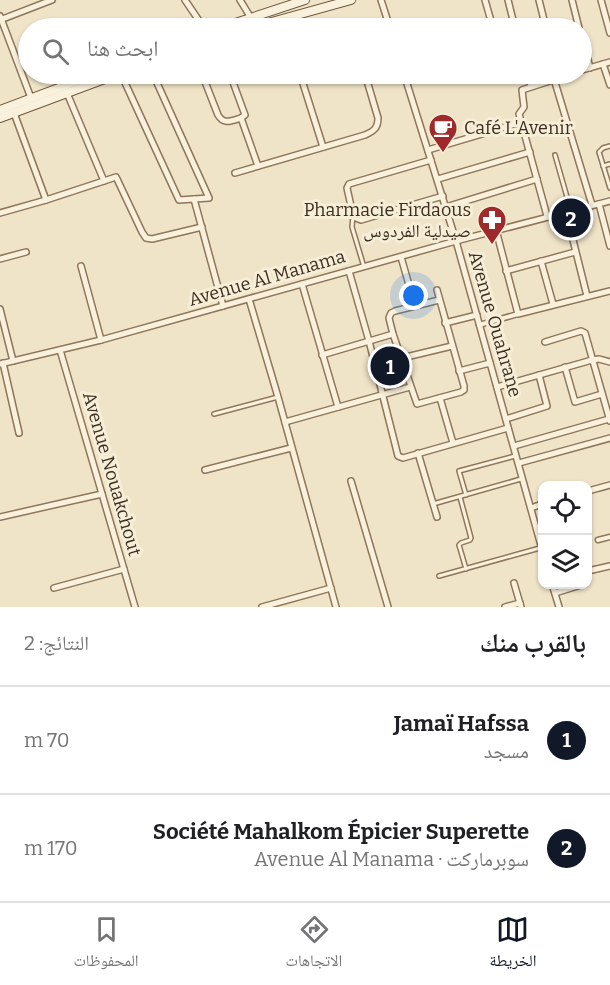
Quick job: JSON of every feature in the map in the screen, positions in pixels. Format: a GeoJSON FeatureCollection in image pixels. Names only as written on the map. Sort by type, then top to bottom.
{"type":"FeatureCollection","features":[{"type":"Feature","properties":{"kind":"main road"},"geometry":{"type":"LineString","coordinates":[[251,18],[305,0]]}},
{"type":"Feature","properties":{"kind":"main road"},"geometry":{"type":"LineString","coordinates":[[287,18],[351,0]]}},
{"type":"Feature","properties":{"kind":"main road"},"geometry":{"type":"LineString","coordinates":[[0,110],[69,84]]}},
{"type":"Feature","properties":{"kind":"main road"},"geometry":{"type":"LineString","coordinates":[[0,118],[92,84]]}},
{"type":"Feature","properties":{"kind":"street"},"geometry":{"type":"LineString","coordinates":[[18,64],[0,18],[52,0]]}},
{"type":"Feature","properties":{"kind":"street"},"geometry":{"type":"LineString","coordinates":[[185,0],[197,18]]}},
{"type":"Feature","properties":{"kind":"street"},"geometry":{"type":"LineString","coordinates":[[240,0],[251,18]]}},
{"type":"Feature","properties":{"kind":"street"},"geometry":{"type":"LineString","coordinates":[[381,0],[387,18]]}},
{"type":"Feature","properties":{"kind":"street"},"geometry":{"type":"LineString","coordinates":[[485,0],[490,18]]}},
{"type":"Feature","properties":{"kind":"street"},"geometry":{"type":"LineString","coordinates":[[539,0],[544,18]]}},
{"type":"Feature","properties":{"kind":"street"},"geometry":{"type":"LineString","coordinates":[[572,0],[576,18]]}},
{"type":"Feature","properties":{"kind":"street"},"geometry":{"type":"LineString","coordinates":[[601,0],[610,33]]}},
{"type":"Feature","properties":{"kind":"street"},"geometry":{"type":"LineString","coordinates":[[510,1],[514,18]]}},
{"type":"Feature","properties":{"kind":"street"},"geometry":{"type":"LineString","coordinates":[[592,67],[610,62]]}},
{"type":"Feature","properties":{"kind":"street"},"geometry":{"type":"LineString","coordinates":[[603,64],[610,85]]}},
{"type":"Feature","properties":{"kind":"street"},"geometry":{"type":"LineString","coordinates":[[26,84],[31,98]]}},
{"type":"Feature","properties":{"kind":"street"},"geometry":{"type":"LineString","coordinates":[[124,84],[179,200],[209,198],[158,84]]}},
{"type":"Feature","properties":{"kind":"street"},"geometry":{"type":"LineString","coordinates":[[206,84],[218,115],[225,122],[245,115],[234,84]]}},
{"type":"Feature","properties":{"kind":"street"},"geometry":{"type":"LineString","coordinates":[[303,84],[323,147]]}},
{"type":"Feature","properties":{"kind":"street"},"geometry":{"type":"LineString","coordinates":[[235,173],[365,135],[374,130],[378,124],[367,84]]}},
{"type":"Feature","properties":{"kind":"street","name":"Avenue Ouahrane"},"geometry":{"type":"LineString","coordinates":[[407,84],[443,196],[538,535]]}},
{"type":"Feature","properties":{"kind":"street"},"geometry":{"type":"LineString","coordinates":[[537,84],[522,90],[524,107],[520,112],[547,216]]}},
{"type":"Feature","properties":{"kind":"street"},"geometry":{"type":"LineString","coordinates":[[558,84],[592,205]]}},
{"type":"Feature","properties":{"kind":"street"},"geometry":{"type":"LineString","coordinates":[[67,93],[104,181]]}},
{"type":"Feature","properties":{"kind":"street"},"geometry":{"type":"LineString","coordinates":[[14,113],[46,200]]}},
{"type":"Feature","properties":{"kind":"street"},"geometry":{"type":"LineString","coordinates":[[241,118],[258,166]]}},
{"type":"Feature","properties":{"kind":"street"},"geometry":{"type":"LineString","coordinates":[[428,150],[522,122]]}},
{"type":"Feature","properties":{"kind":"street"},"geometry":{"type":"LineString","coordinates":[[438,179],[530,152]]}},
{"type":"Feature","properties":{"kind":"street"},"geometry":{"type":"LineString","coordinates":[[431,160],[349,184],[347,188],[353,215],[361,220],[443,196]]}},
{"type":"Feature","properties":{"kind":"street"},"geometry":{"type":"LineString","coordinates":[[0,213],[114,177],[146,238],[152,239],[202,227]]}},
{"type":"Feature","properties":{"kind":"street"},"geometry":{"type":"LineString","coordinates":[[446,207],[537,179]]}},
{"type":"Feature","properties":{"kind":"street"},"geometry":{"type":"LineString","coordinates":[[194,199],[223,306]]}},
{"type":"Feature","properties":{"kind":"street","name":"Avenue Al Manama"},"geometry":{"type":"LineString","coordinates":[[2,363],[101,340],[547,216],[610,201]]}},
{"type":"Feature","properties":{"kind":"street"},"geometry":{"type":"LineString","coordinates":[[599,204],[610,243]]}},
{"type":"Feature","properties":{"kind":"street"},"geometry":{"type":"LineString","coordinates":[[568,212],[586,296]]}},
{"type":"Feature","properties":{"kind":"street"},"geometry":{"type":"LineString","coordinates":[[496,230],[518,314]]}},
{"type":"Feature","properties":{"kind":"street"},"geometry":{"type":"LineString","coordinates":[[0,259],[26,252]]}},
{"type":"Feature","properties":{"kind":"street"},"geometry":{"type":"LineString","coordinates":[[506,271],[575,252]]}},
{"type":"Feature","properties":{"kind":"street"},"geometry":{"type":"LineString","coordinates":[[401,257],[414,306]]}},
{"type":"Feature","properties":{"kind":"street"},"geometry":{"type":"LineString","coordinates":[[541,261],[553,304]]}},
{"type":"Feature","properties":{"kind":"street"},"geometry":{"type":"LineString","coordinates":[[81,266],[101,340]]}},
{"type":"Feature","properties":{"kind":"street"},"geometry":{"type":"LineString","coordinates":[[349,271],[398,456],[403,458],[508,428]]}},
{"type":"Feature","properties":{"kind":"street"},"geometry":{"type":"LineString","coordinates":[[302,284],[338,407]]}},
{"type":"Feature","properties":{"kind":"street"},"geometry":{"type":"LineString","coordinates":[[437,290],[464,390],[417,404],[389,318],[395,311],[439,300]]}},
{"type":"Feature","properties":{"kind":"street"},"geometry":{"type":"LineString","coordinates":[[479,325],[610,291]]}},
{"type":"Feature","properties":{"kind":"street"},"geometry":{"type":"LineString","coordinates":[[249,299],[336,607]]}},
{"type":"Feature","properties":{"kind":"street"},"geometry":{"type":"LineString","coordinates":[[0,309],[13,361]]}},
{"type":"Feature","properties":{"kind":"street"},"geometry":{"type":"LineString","coordinates":[[445,323],[477,315]]}},
{"type":"Feature","properties":{"kind":"street"},"geometry":{"type":"LineString","coordinates":[[514,446],[610,420],[584,331],[545,342]]}},
{"type":"Feature","properties":{"kind":"street"},"geometry":{"type":"LineString","coordinates":[[322,355],[393,334]]}},
{"type":"Feature","properties":{"kind":"street"},"geometry":{"type":"LineString","coordinates":[[402,358],[452,346]]}},
{"type":"Feature","properties":{"kind":"street","name":"Avenue Nouakchout"},"geometry":{"type":"LineString","coordinates":[[60,350],[134,607]]}},
{"type":"Feature","properties":{"kind":"street"},"geometry":{"type":"LineString","coordinates":[[497,387],[592,360],[610,362]]}},
{"type":"Feature","properties":{"kind":"street"},"geometry":{"type":"LineString","coordinates":[[2,363],[19,433]]}},
{"type":"Feature","properties":{"kind":"street"},"geometry":{"type":"LineString","coordinates":[[459,371],[490,363]]}},
{"type":"Feature","properties":{"kind":"street"},"geometry":{"type":"LineString","coordinates":[[565,367],[575,402],[602,394]]}},
{"type":"Feature","properties":{"kind":"street"},"geometry":{"type":"LineString","coordinates":[[506,419],[547,406],[539,375]]}},
{"type":"Feature","properties":{"kind":"street"},"geometry":{"type":"LineString","coordinates":[[285,422],[410,387]]}},
{"type":"Feature","properties":{"kind":"street"},"geometry":{"type":"LineString","coordinates":[[440,398],[453,443]]}},
{"type":"Feature","properties":{"kind":"street"},"geometry":{"type":"LineString","coordinates":[[519,463],[610,438]]}},
{"type":"Feature","properties":{"kind":"street"},"geometry":{"type":"LineString","coordinates":[[205,470],[291,448]]}},
{"type":"Feature","properties":{"kind":"street"},"geometry":{"type":"LineString","coordinates":[[418,453],[437,517]]}},
{"type":"Feature","properties":{"kind":"street"},"geometry":{"type":"LineString","coordinates":[[351,481],[388,607]]}},
{"type":"Feature","properties":{"kind":"street"},"geometry":{"type":"LineString","coordinates":[[592,490],[610,485]]}},
{"type":"Feature","properties":{"kind":"street"},"geometry":{"type":"LineString","coordinates":[[0,517],[102,494]]}},
{"type":"Feature","properties":{"kind":"street"},"geometry":{"type":"LineString","coordinates":[[531,508],[538,506]]}},
{"type":"Feature","properties":{"kind":"street"},"geometry":{"type":"LineString","coordinates":[[598,540],[610,537]]}},
{"type":"Feature","properties":{"kind":"street"},"geometry":{"type":"LineString","coordinates":[[592,570],[610,566]]}},
{"type":"Feature","properties":{"kind":"street"},"geometry":{"type":"LineString","coordinates":[[54,588],[124,569]]}},
{"type":"Feature","properties":{"kind":"street"},"geometry":{"type":"LineString","coordinates":[[505,607],[520,605],[514,583]]}},
{"type":"Feature","properties":{"kind":"street"},"geometry":{"type":"LineString","coordinates":[[262,607],[331,588]]}},
{"type":"Feature","properties":{"kind":"street"},"geometry":{"type":"LineString","coordinates":[[554,589],[559,607]]}},
{"type":"Feature","properties":{"kind":"street"},"geometry":{"type":"LineString","coordinates":[[555,593],[570,589]]}},
{"type":"Feature","properties":{"kind":"lane"},"geometry":{"type":"LineString","coordinates":[[610,146],[600,150],[599,154],[610,188]]}},
{"type":"Feature","properties":{"kind":"lane"},"geometry":{"type":"LineString","coordinates":[[555,154],[568,212]]}},
{"type":"Feature","properties":{"kind":"lane"},"geometry":{"type":"LineString","coordinates":[[603,166],[610,164]]}},
{"type":"Feature","properties":{"kind":"lane"},"geometry":{"type":"LineString","coordinates":[[353,215],[352,227],[364,267]]}},
{"type":"Feature","properties":{"kind":"lane"},"geometry":{"type":"LineString","coordinates":[[214,414],[278,397]]}},
{"type":"Feature","properties":{"kind":"lane"},"geometry":{"type":"LineString","coordinates":[[466,495],[459,471],[516,455]]}},
{"type":"Feature","properties":{"kind":"lane"},"geometry":{"type":"LineString","coordinates":[[433,504],[523,479]]}},
{"type":"Feature","properties":{"kind":"lane"},"geometry":{"type":"LineString","coordinates":[[460,496],[471,538],[459,545],[466,569]]}},
{"type":"Feature","properties":{"kind":"lane"},"geometry":{"type":"LineString","coordinates":[[439,576],[538,549]]}},
{"type":"Feature","properties":{"kind":"place","name":"Café L'Avenir"},"geometry":{"type":"Point","coordinates":[443,154]}},
{"type":"Feature","properties":{"kind":"place","name":"Société Mahalkom Épicier Superette"},"geometry":{"type":"Point","coordinates":[571,218]}},
{"type":"Feature","properties":{"kind":"place","name":"Pharmacie Firdaous صيدلية الفردوس"},"geometry":{"type":"Point","coordinates":[492,246]}},
{"type":"Feature","properties":{"kind":"place","name":"Jamaï Hafssa"},"geometry":{"type":"Point","coordinates":[390,366]}}]}
